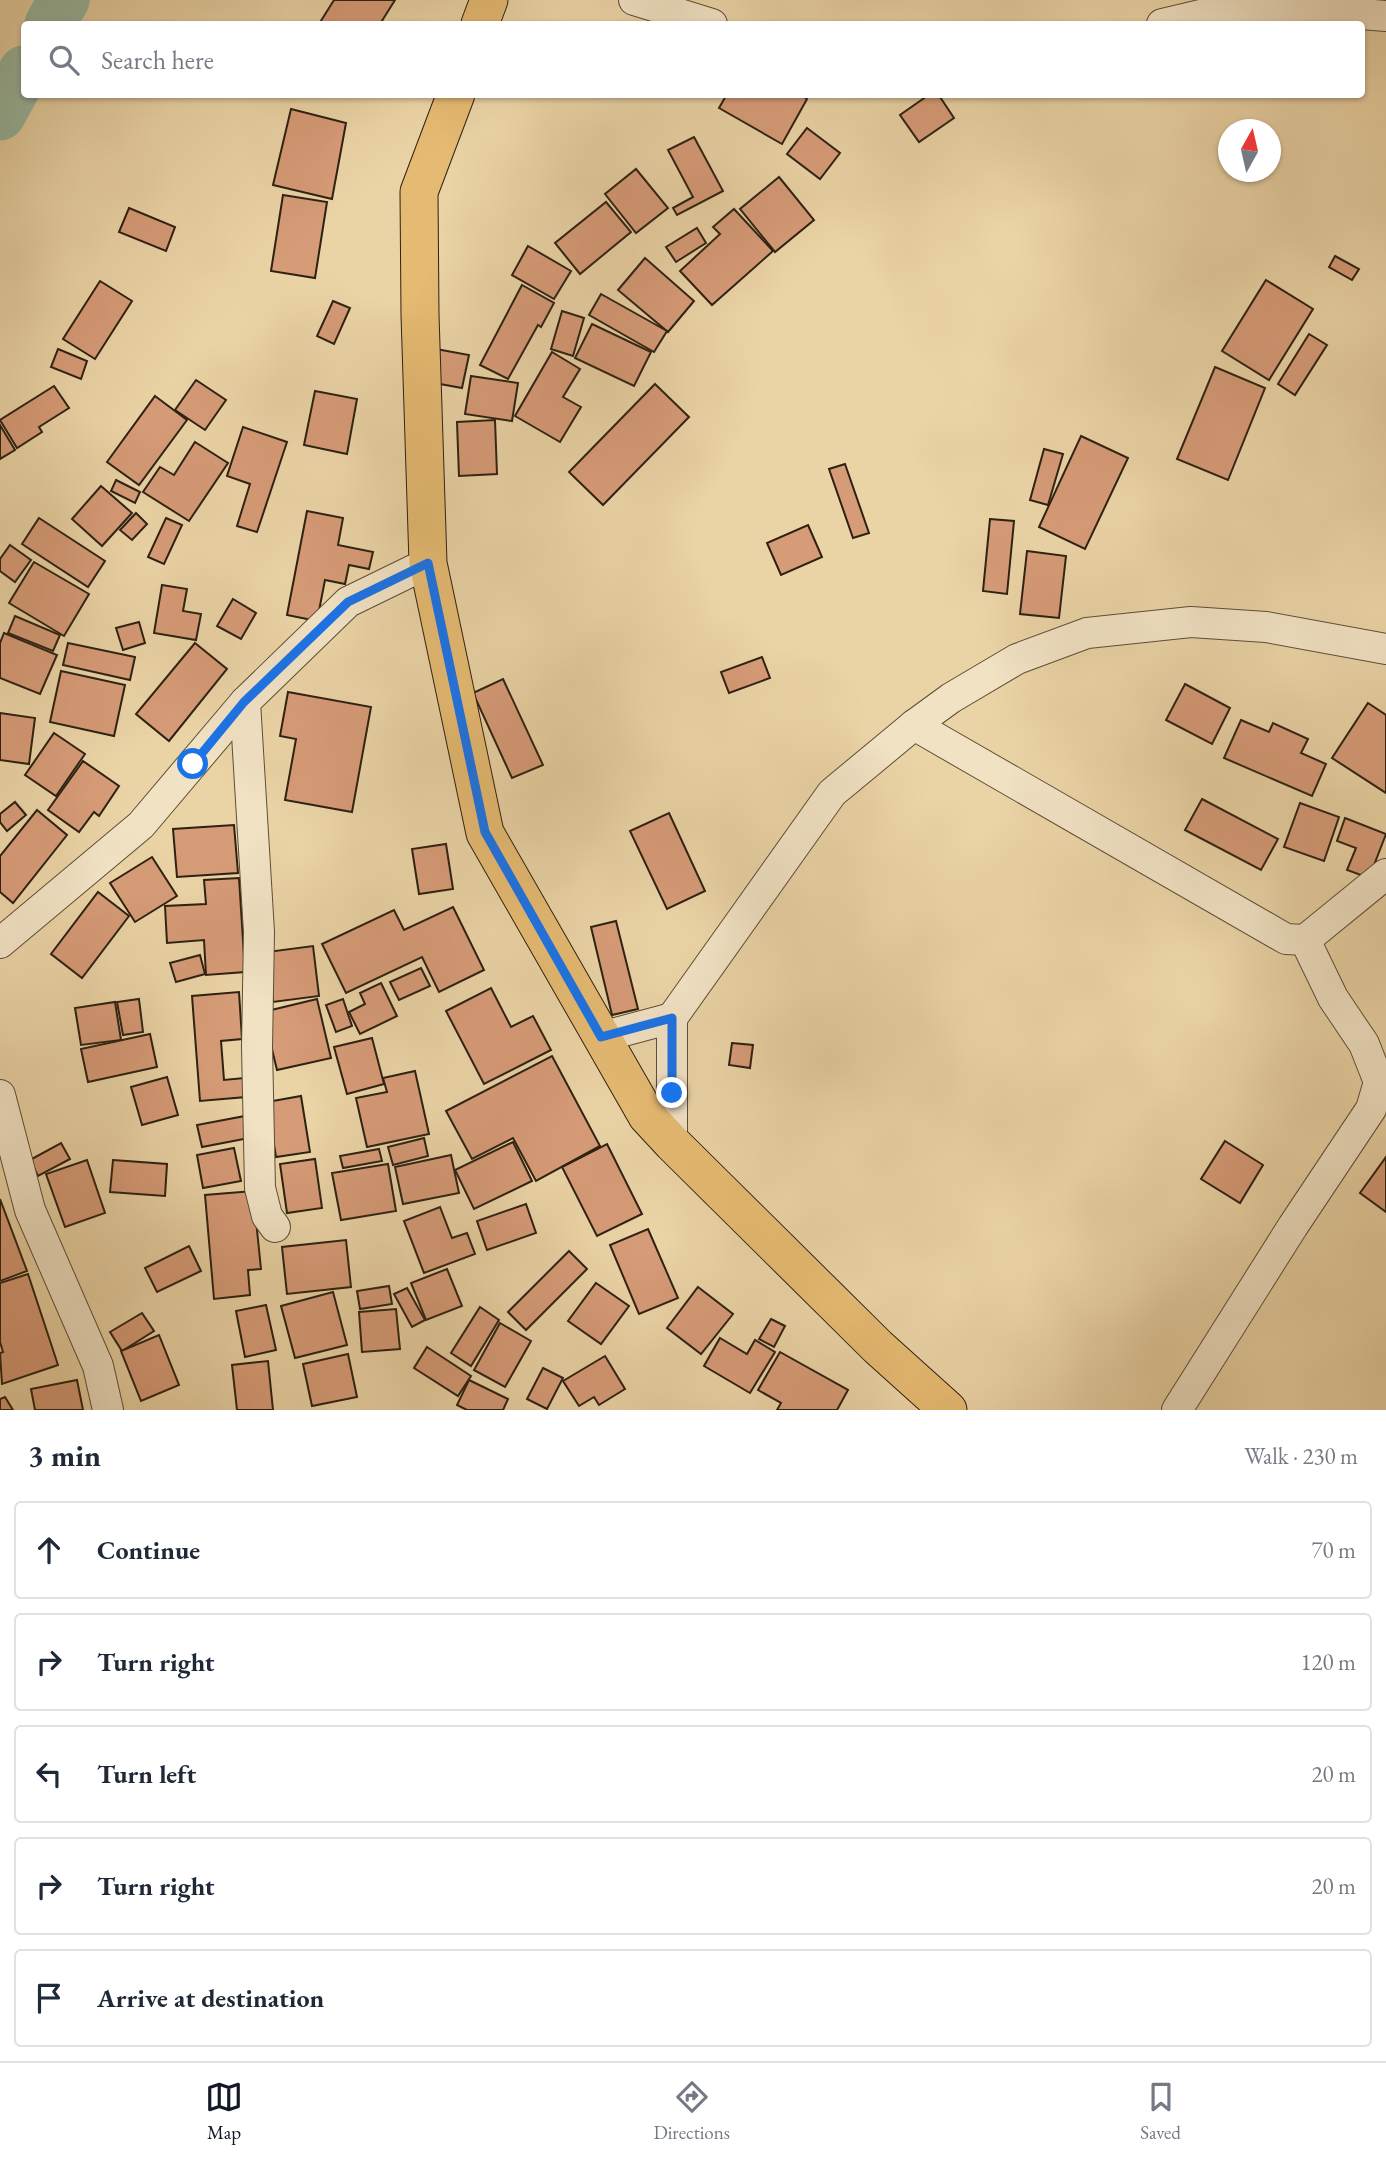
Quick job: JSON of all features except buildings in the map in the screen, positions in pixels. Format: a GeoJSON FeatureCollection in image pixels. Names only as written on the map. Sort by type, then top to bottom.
{"type":"FeatureCollection","features":[{"type":"Feature","properties":{"kind":"main road"},"geometry":{"type":"LineString","coordinates":[[482,21],[489,0]]}},
{"type":"Feature","properties":{"kind":"main road"},"geometry":{"type":"LineString","coordinates":[[454,98],[419,192],[428,563],[485,832],[648,1116],[878,1347],[948,1410]]}},
{"type":"Feature","properties":{"kind":"street"},"geometry":{"type":"LineString","coordinates":[[634,0],[702,21]]}},
{"type":"Feature","properties":{"kind":"street"},"geometry":{"type":"LineString","coordinates":[[1175,21],[1209,13],[1276,7],[1386,16]]}},
{"type":"Feature","properties":{"kind":"street"},"geometry":{"type":"LineString","coordinates":[[0,943],[141,825],[244,702],[348,602],[428,563]]}},
{"type":"Feature","properties":{"kind":"street"},"geometry":{"type":"LineString","coordinates":[[672,1143],[672,1018],[832,793],[914,724],[951,698],[1017,659],[1087,634],[1191,622],[1266,627],[1386,649]]}},
{"type":"Feature","properties":{"kind":"street"},"geometry":{"type":"LineString","coordinates":[[244,702],[259,932],[257,1047],[260,1188],[267,1216],[275,1227]]}},
{"type":"Feature","properties":{"kind":"street"},"geometry":{"type":"LineString","coordinates":[[914,724],[1286,939],[1305,940],[1386,874]]}},
{"type":"Feature","properties":{"kind":"street"},"geometry":{"type":"LineString","coordinates":[[1177,1410],[1293,1226],[1371,1109],[1379,1082],[1364,1044],[1333,998],[1305,940]]}},
{"type":"Feature","properties":{"kind":"street"},"geometry":{"type":"LineString","coordinates":[[601,1037],[672,1018]]}},
{"type":"Feature","properties":{"kind":"street"},"geometry":{"type":"LineString","coordinates":[[0,1095],[30,1210],[98,1366],[108,1410]]}},
{"type":"Feature","properties":{"kind":"waterway"},"geometry":{"type":"LineString","coordinates":[[52,21],[64,0]]}},
{"type":"Feature","properties":{"kind":"waterway"},"geometry":{"type":"LineString","coordinates":[[0,115],[21,76]]}},
{"type":"Feature","properties":{"kind":"route"},"geometry":{"type":"LineString","coordinates":[[193,764],[244,702],[348,602],[428,563],[485,832],[601,1037],[672,1018],[672,1093]]}}]}
